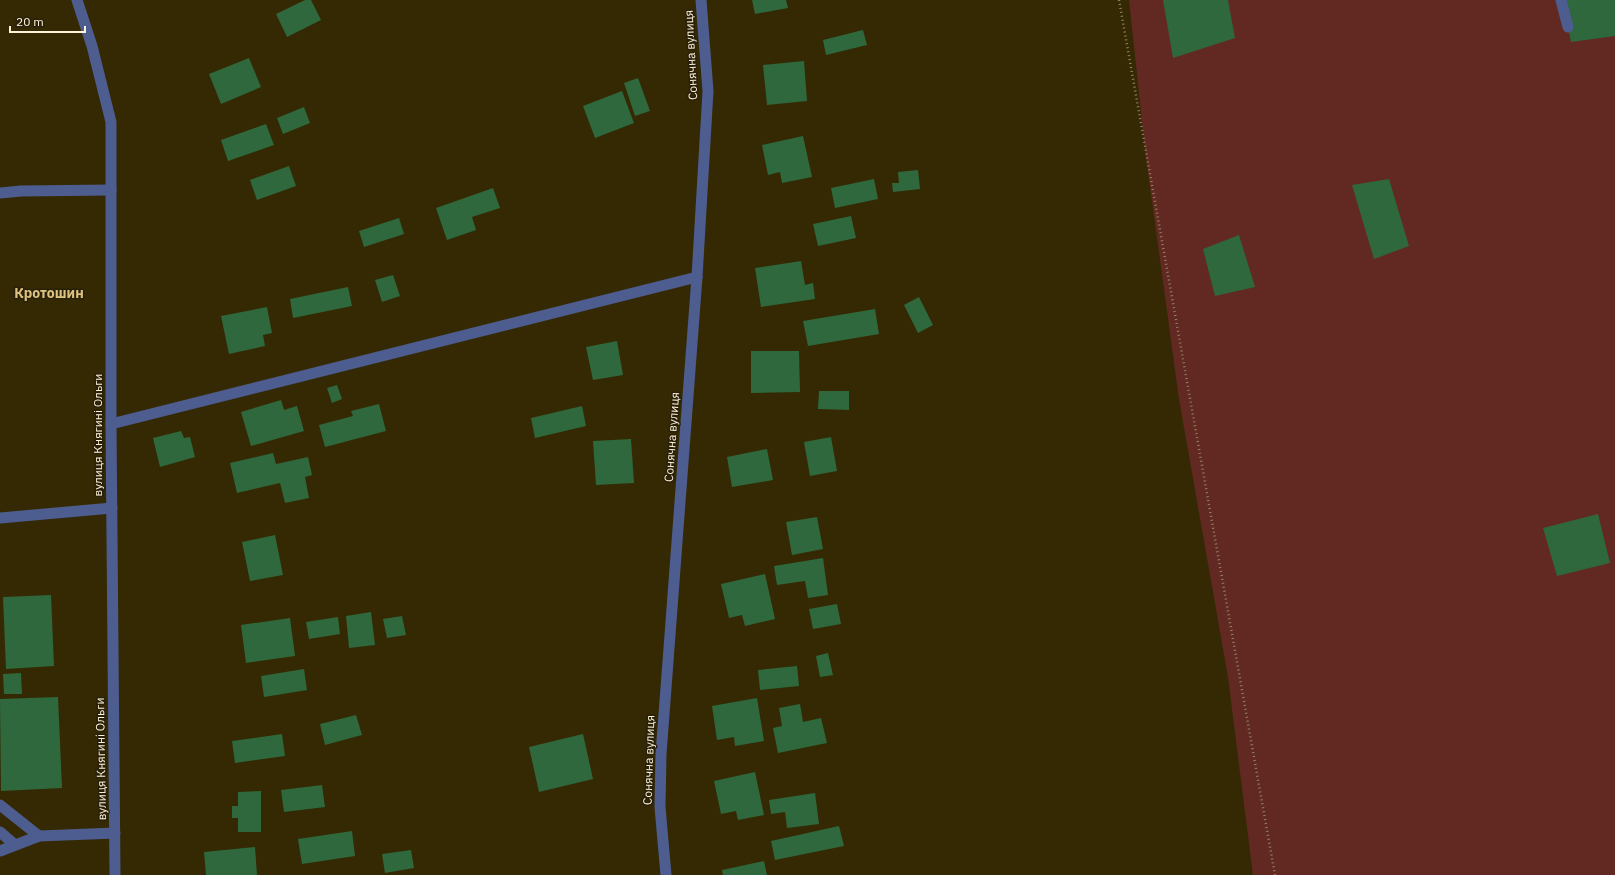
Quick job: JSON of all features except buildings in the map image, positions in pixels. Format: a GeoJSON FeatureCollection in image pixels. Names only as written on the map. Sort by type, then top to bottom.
{"type":"FeatureCollection","features":[{"type":"Feature","properties":{"kind":"street","name":"вулиця Княгині Ольги"},"geometry":{"type":"LineString","coordinates":[[77,0],[92,46],[111,122],[111,424],[115,875]]}},
{"type":"Feature","properties":{"kind":"street","name":"Сонячна вулиця"},"geometry":{"type":"LineString","coordinates":[[666,875],[660,807],[661,754],[697,277],[708,91],[701,0]]}},
{"type":"Feature","properties":{"kind":"street"},"geometry":{"type":"LineString","coordinates":[[1561,0],[1568,27]]}},
{"type":"Feature","properties":{"kind":"street"},"geometry":{"type":"LineString","coordinates":[[0,193],[21,191],[111,190]]}},
{"type":"Feature","properties":{"kind":"street"},"geometry":{"type":"LineString","coordinates":[[111,424],[697,277]]}},
{"type":"Feature","properties":{"kind":"street"},"geometry":{"type":"LineString","coordinates":[[0,518],[112,508]]}},
{"type":"Feature","properties":{"kind":"street"},"geometry":{"type":"LineString","coordinates":[[0,804],[39,836]]}},
{"type":"Feature","properties":{"kind":"street"},"geometry":{"type":"LineString","coordinates":[[0,832],[15,844]]}},
{"type":"Feature","properties":{"kind":"street"},"geometry":{"type":"LineString","coordinates":[[0,851],[39,836],[115,833]]}},
{"type":"Feature","properties":{"kind":"path"},"geometry":{"type":"LineString","coordinates":[[1119,0],[1275,875]]}},
{"type":"Feature","properties":{"kind":"shaded area"},"geometry":{"type":"Polygon","coordinates":[[[1129,0],[1615,0],[1615,875],[1253,875],[1228,677],[1179,399],[1145,149],[1129,0]]]}},
{"type":"Feature","properties":{"kind":"district","name":"Кротошин"},"geometry":{"type":"Point","coordinates":[49,293]}}]}
